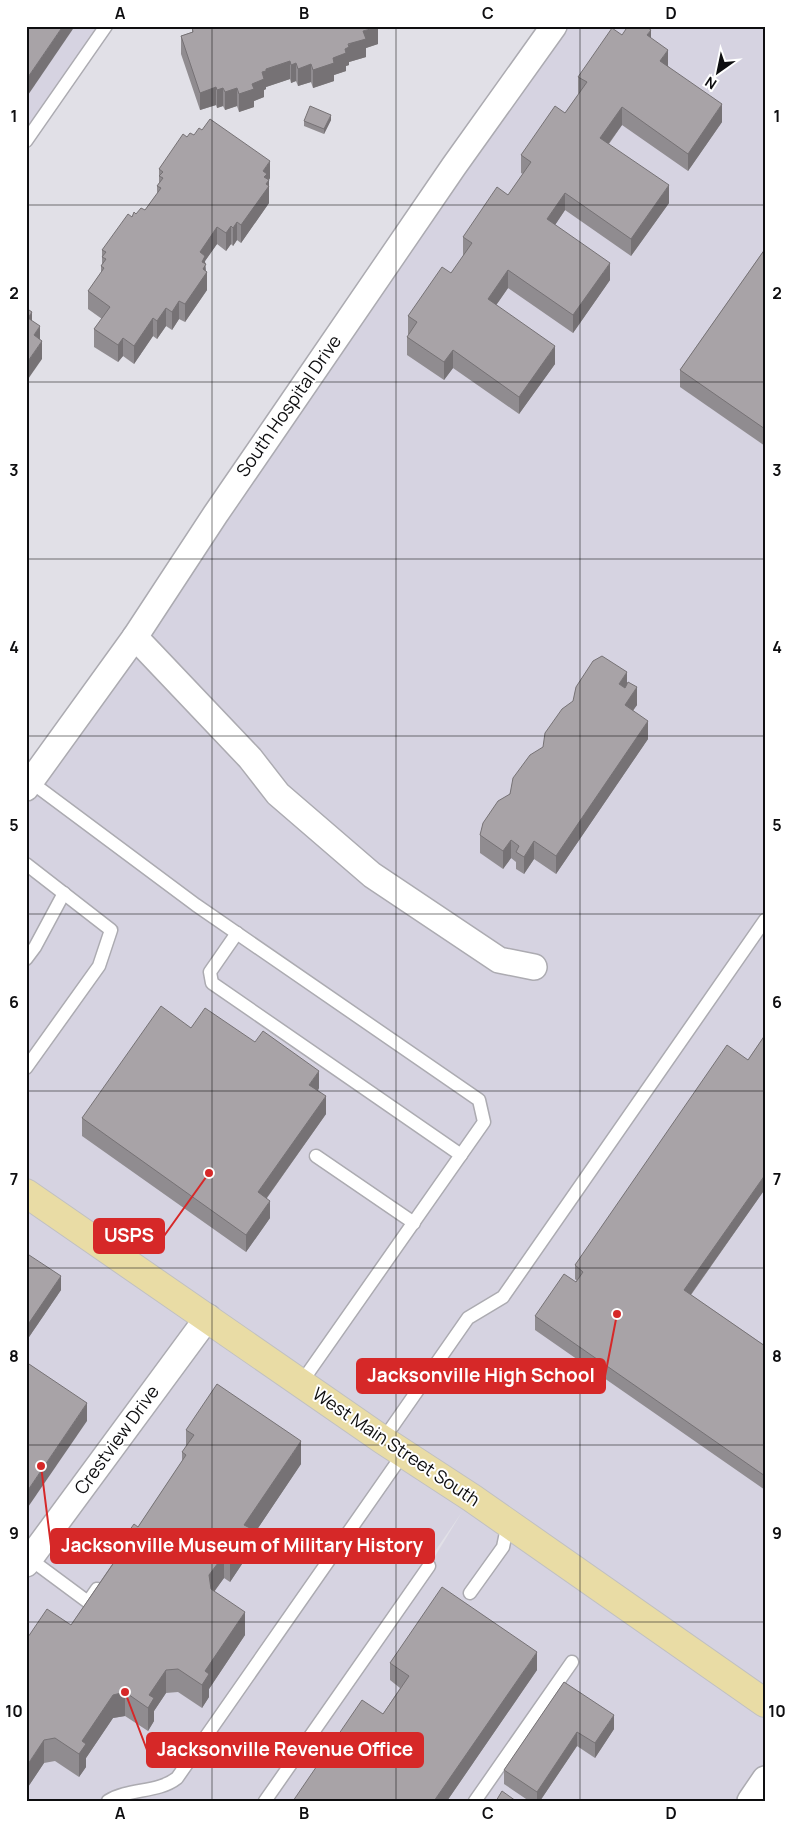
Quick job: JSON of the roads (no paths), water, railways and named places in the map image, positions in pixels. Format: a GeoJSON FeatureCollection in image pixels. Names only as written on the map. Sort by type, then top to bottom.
{"type":"FeatureCollection","features":[{"type":"Feature","properties":{"kind":"main road","name":"West Main Street South"},"geometry":{"type":"LineString","coordinates":[[26,1193],[208,1317],[393,1447],[508,1523],[765,1703]]}},
{"type":"Feature","properties":{"kind":"street","name":"South Hospital Drive"},"geometry":{"type":"LineString","coordinates":[[29,785],[135,637],[252,460],[449,174],[554,26]]}},
{"type":"Feature","properties":{"kind":"street"},"geometry":{"type":"LineString","coordinates":[[135,637],[250,758],[278,794],[372,875],[500,960],[534,968]]}},
{"type":"Feature","properties":{"kind":"street","name":"Crestview Drive"},"geometry":{"type":"LineString","coordinates":[[28,1561],[208,1317]]}},
{"type":"Feature","properties":{"kind":"street"},"geometry":{"type":"LineString","coordinates":[[750,1801],[765,1779]]}},
{"type":"Feature","properties":{"kind":"lane"},"geometry":{"type":"LineString","coordinates":[[26,141],[106,26]]}},
{"type":"Feature","properties":{"kind":"lane"},"geometry":{"type":"LineString","coordinates":[[29,785],[196,905],[479,1100],[484,1122],[300,1383]]}},
{"type":"Feature","properties":{"kind":"lane"},"geometry":{"type":"LineString","coordinates":[[26,864],[111,930],[99,966],[26,1068]]}},
{"type":"Feature","properties":{"kind":"lane"},"geometry":{"type":"LineString","coordinates":[[26,959],[35,947],[64,893]]}},
{"type":"Feature","properties":{"kind":"lane"},"geometry":{"type":"LineString","coordinates":[[108,1801],[119,1795],[168,1784],[177,1778],[393,1447],[468,1318],[503,1297],[765,920]]}},
{"type":"Feature","properties":{"kind":"lane"},"geometry":{"type":"LineString","coordinates":[[236,933],[210,972],[212,983],[461,1155]]}},
{"type":"Feature","properties":{"kind":"lane"},"geometry":{"type":"LineString","coordinates":[[316,1156],[414,1223]]}},
{"type":"Feature","properties":{"kind":"lane"},"geometry":{"type":"LineString","coordinates":[[470,1593],[503,1547],[508,1523]]}},
{"type":"Feature","properties":{"kind":"lane"},"geometry":{"type":"LineString","coordinates":[[28,1561],[88,1602],[105,1578]]}},
{"type":"Feature","properties":{"kind":"lane"},"geometry":{"type":"LineString","coordinates":[[265,1801],[429,1566]]}},
{"type":"Feature","properties":{"kind":"lane"},"geometry":{"type":"LineString","coordinates":[[475,1801],[572,1662]]}},
{"type":"Feature","properties":{"kind":"place","name":"USPS"},"geometry":{"type":"Point","coordinates":[209,1173]}},
{"type":"Feature","properties":{"kind":"place","name":"Jacksonville High School"},"geometry":{"type":"Point","coordinates":[617,1314]}},
{"type":"Feature","properties":{"kind":"place","name":"Jacksonville Museum of Military History"},"geometry":{"type":"Point","coordinates":[41,1466]}},
{"type":"Feature","properties":{"kind":"place","name":"Jacksonville Revenue Office"},"geometry":{"type":"Point","coordinates":[125,1692]}}]}
